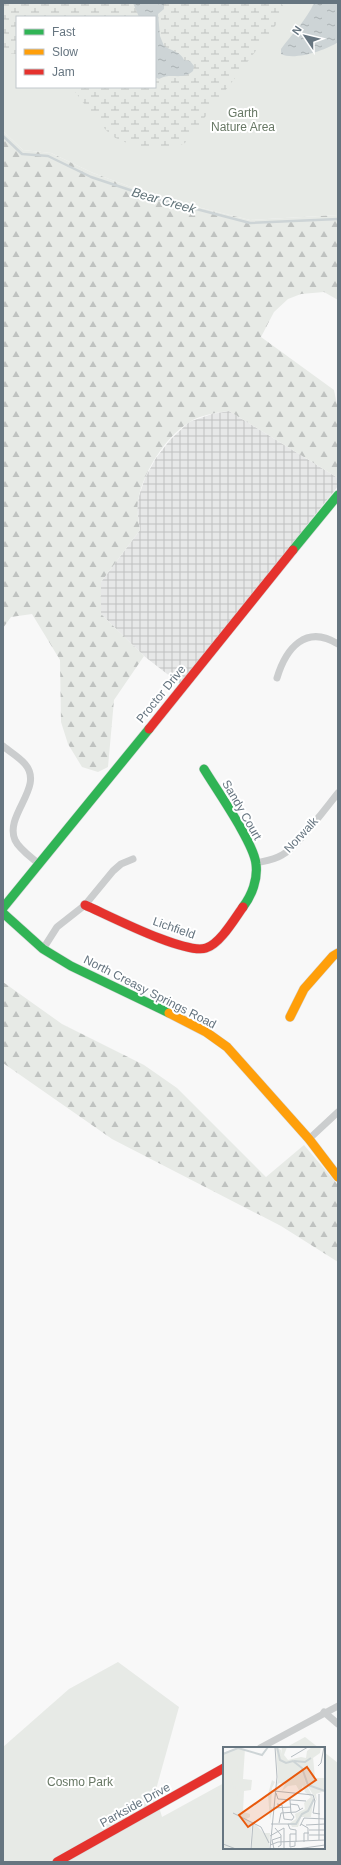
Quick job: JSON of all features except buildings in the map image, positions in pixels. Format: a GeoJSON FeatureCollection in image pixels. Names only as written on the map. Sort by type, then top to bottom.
{"type":"FeatureCollection","features":[{"type":"Feature","properties":{"kind":"street","name":"Proctor Drive"},"geometry":{"type":"LineString","coordinates":[[3,908],[338,495]]}},
{"type":"Feature","properties":{"kind":"street"},"geometry":{"type":"LineString","coordinates":[[277,678],[282,662],[296,644],[316,635],[328,638],[338,644]]}},
{"type":"Feature","properties":{"kind":"street"},"geometry":{"type":"LineString","coordinates":[[3,746],[19,758],[29,771],[30,779],[13,824],[13,833],[18,845],[39,864]]}},
{"type":"Feature","properties":{"kind":"street","name":"Sandy Court"},"geometry":{"type":"LineString","coordinates":[[204,770],[247,840],[256,863]]}},
{"type":"Feature","properties":{"kind":"street","name":"Norwalk"},"geometry":{"type":"LineString","coordinates":[[256,863],[272,860],[284,854],[294,846],[338,793]]}},
{"type":"Feature","properties":{"kind":"street"},"geometry":{"type":"LineString","coordinates":[[43,948],[57,927],[85,905],[113,871],[121,864],[133,858]]}},
{"type":"Feature","properties":{"kind":"street","name":"Lichfield"},"geometry":{"type":"LineString","coordinates":[[85,905],[173,943],[194,949],[207,948],[219,939],[244,908],[254,885],[256,863]]}},
{"type":"Feature","properties":{"kind":"street","name":"North Creasy Springs Road"},"geometry":{"type":"LineString","coordinates":[[3,913],[43,948],[72,966],[206,1032],[227,1047],[309,1139],[338,1177]]}},
{"type":"Feature","properties":{"kind":"street"},"geometry":{"type":"LineString","coordinates":[[290,1017],[304,989],[333,956],[338,953]]}},
{"type":"Feature","properties":{"kind":"street"},"geometry":{"type":"LineString","coordinates":[[309,1139],[338,1112]]}},
{"type":"Feature","properties":{"kind":"street"},"geometry":{"type":"LineString","coordinates":[[262,1747],[324,1712],[338,1706]]}},
{"type":"Feature","properties":{"kind":"street"},"geometry":{"type":"LineString","coordinates":[[324,1712],[338,1724]]}},
{"type":"Feature","properties":{"kind":"street","name":"Parkside Drive"},"geometry":{"type":"LineString","coordinates":[[57,1862],[223,1769]]}},
{"type":"Feature","properties":{"kind":"shaded area"},"geometry":{"type":"Polygon","coordinates":[[[229,411],[338,478],[338,486],[180,684],[144,656],[101,614],[101,582],[140,530],[137,510],[139,496],[145,478],[156,458],[170,440],[189,422],[212,414],[229,411]]]}},
{"type":"Feature","properties":{"kind":"green space","name":"Garth Nature Area"},"geometry":{"type":"Polygon","coordinates":[[[3,3],[338,3],[338,215],[250,220],[161,198],[93,173],[51,153],[23,150],[3,131],[3,3]]]}},
{"type":"Feature","properties":{"kind":"green space"},"geometry":{"type":"Polygon","coordinates":[[[3,3],[281,3],[284,7],[285,13],[185,143],[177,146],[158,148],[137,146],[111,135],[102,126],[73,88],[156,88],[156,16],[16,16],[16,54],[3,53],[3,3]]]}},
{"type":"Feature","properties":{"kind":"green space"},"geometry":{"type":"Polygon","coordinates":[[[3,131],[23,150],[51,153],[93,173],[161,198],[250,220],[338,215],[338,300],[324,292],[301,294],[288,299],[274,312],[261,337],[334,390],[338,410],[338,478],[229,411],[192,420],[171,437],[151,465],[142,486],[137,509],[140,530],[101,582],[101,614],[144,656],[114,700],[108,767],[98,772],[82,767],[68,744],[61,722],[60,660],[32,614],[11,617],[3,628],[3,131]]]}},
{"type":"Feature","properties":{"kind":"green space"},"geometry":{"type":"Polygon","coordinates":[[[3,982],[62,1024],[144,1065],[177,1088],[266,1177],[304,1145],[338,1185],[338,1262],[281,1226],[112,1139],[3,1063],[3,982]]]}},
{"type":"Feature","properties":{"kind":"green space","name":"Cosmo Park"},"geometry":{"type":"Polygon","coordinates":[[[118,1662],[179,1707],[155,1793],[162,1817],[223,1784],[223,1849],[325,1849],[325,1753],[338,1763],[338,1862],[3,1862],[3,1747],[69,1689],[118,1662]]]}},
{"type":"Feature","properties":{"kind":"green space"},"geometry":{"type":"Polygon","coordinates":[[[305,1737],[318,1747],[287,1747],[305,1737]]]}},
{"type":"Feature","properties":{"kind":"water"},"geometry":{"type":"Polygon","coordinates":[[[133,3],[164,3],[164,9],[158,14],[160,36],[164,46],[178,53],[184,60],[190,61],[194,66],[193,71],[189,74],[181,76],[168,76],[159,79],[156,78],[156,16],[139,16],[133,3]]]}},
{"type":"Feature","properties":{"kind":"water"},"geometry":{"type":"Polygon","coordinates":[[[314,3],[338,3],[338,42],[310,54],[287,56],[281,54],[281,49],[303,21],[314,3]]]}},
{"type":"Feature","properties":{"kind":"waterway","name":"Bear Creek"},"geometry":{"type":"LineString","coordinates":[[3,136],[22,154],[48,156],[91,177],[154,198],[250,223],[338,219]]}},
{"type":"Feature","properties":{"kind":"traffic: fast"},"geometry":{"type":"LineString","coordinates":[[293,550],[338,495]]}},
{"type":"Feature","properties":{"kind":"traffic: fast"},"geometry":{"type":"LineString","coordinates":[[3,908],[149,729]]}},
{"type":"Feature","properties":{"kind":"traffic: fast"},"geometry":{"type":"LineString","coordinates":[[204,769],[242,830],[254,855],[256,864],[255,881],[252,892],[243,907]]}},
{"type":"Feature","properties":{"kind":"traffic: fast"},"geometry":{"type":"LineString","coordinates":[[3,913],[43,949],[71,966],[169,1013]]}},
{"type":"Feature","properties":{"kind":"traffic: slow"},"geometry":{"type":"LineString","coordinates":[[290,1017],[304,989],[333,956],[338,953]]}},
{"type":"Feature","properties":{"kind":"traffic: slow"},"geometry":{"type":"LineString","coordinates":[[169,1013],[206,1032],[227,1047],[309,1139],[338,1177]]}},
{"type":"Feature","properties":{"kind":"traffic: jam"},"geometry":{"type":"LineString","coordinates":[[149,729],[293,550]]}},
{"type":"Feature","properties":{"kind":"traffic: jam"},"geometry":{"type":"LineString","coordinates":[[85,905],[146,933],[181,946],[196,949],[206,948],[217,941],[227,930],[243,907]]}},
{"type":"Feature","properties":{"kind":"traffic: jam"},"geometry":{"type":"LineString","coordinates":[[57,1862],[223,1769]]}}]}
